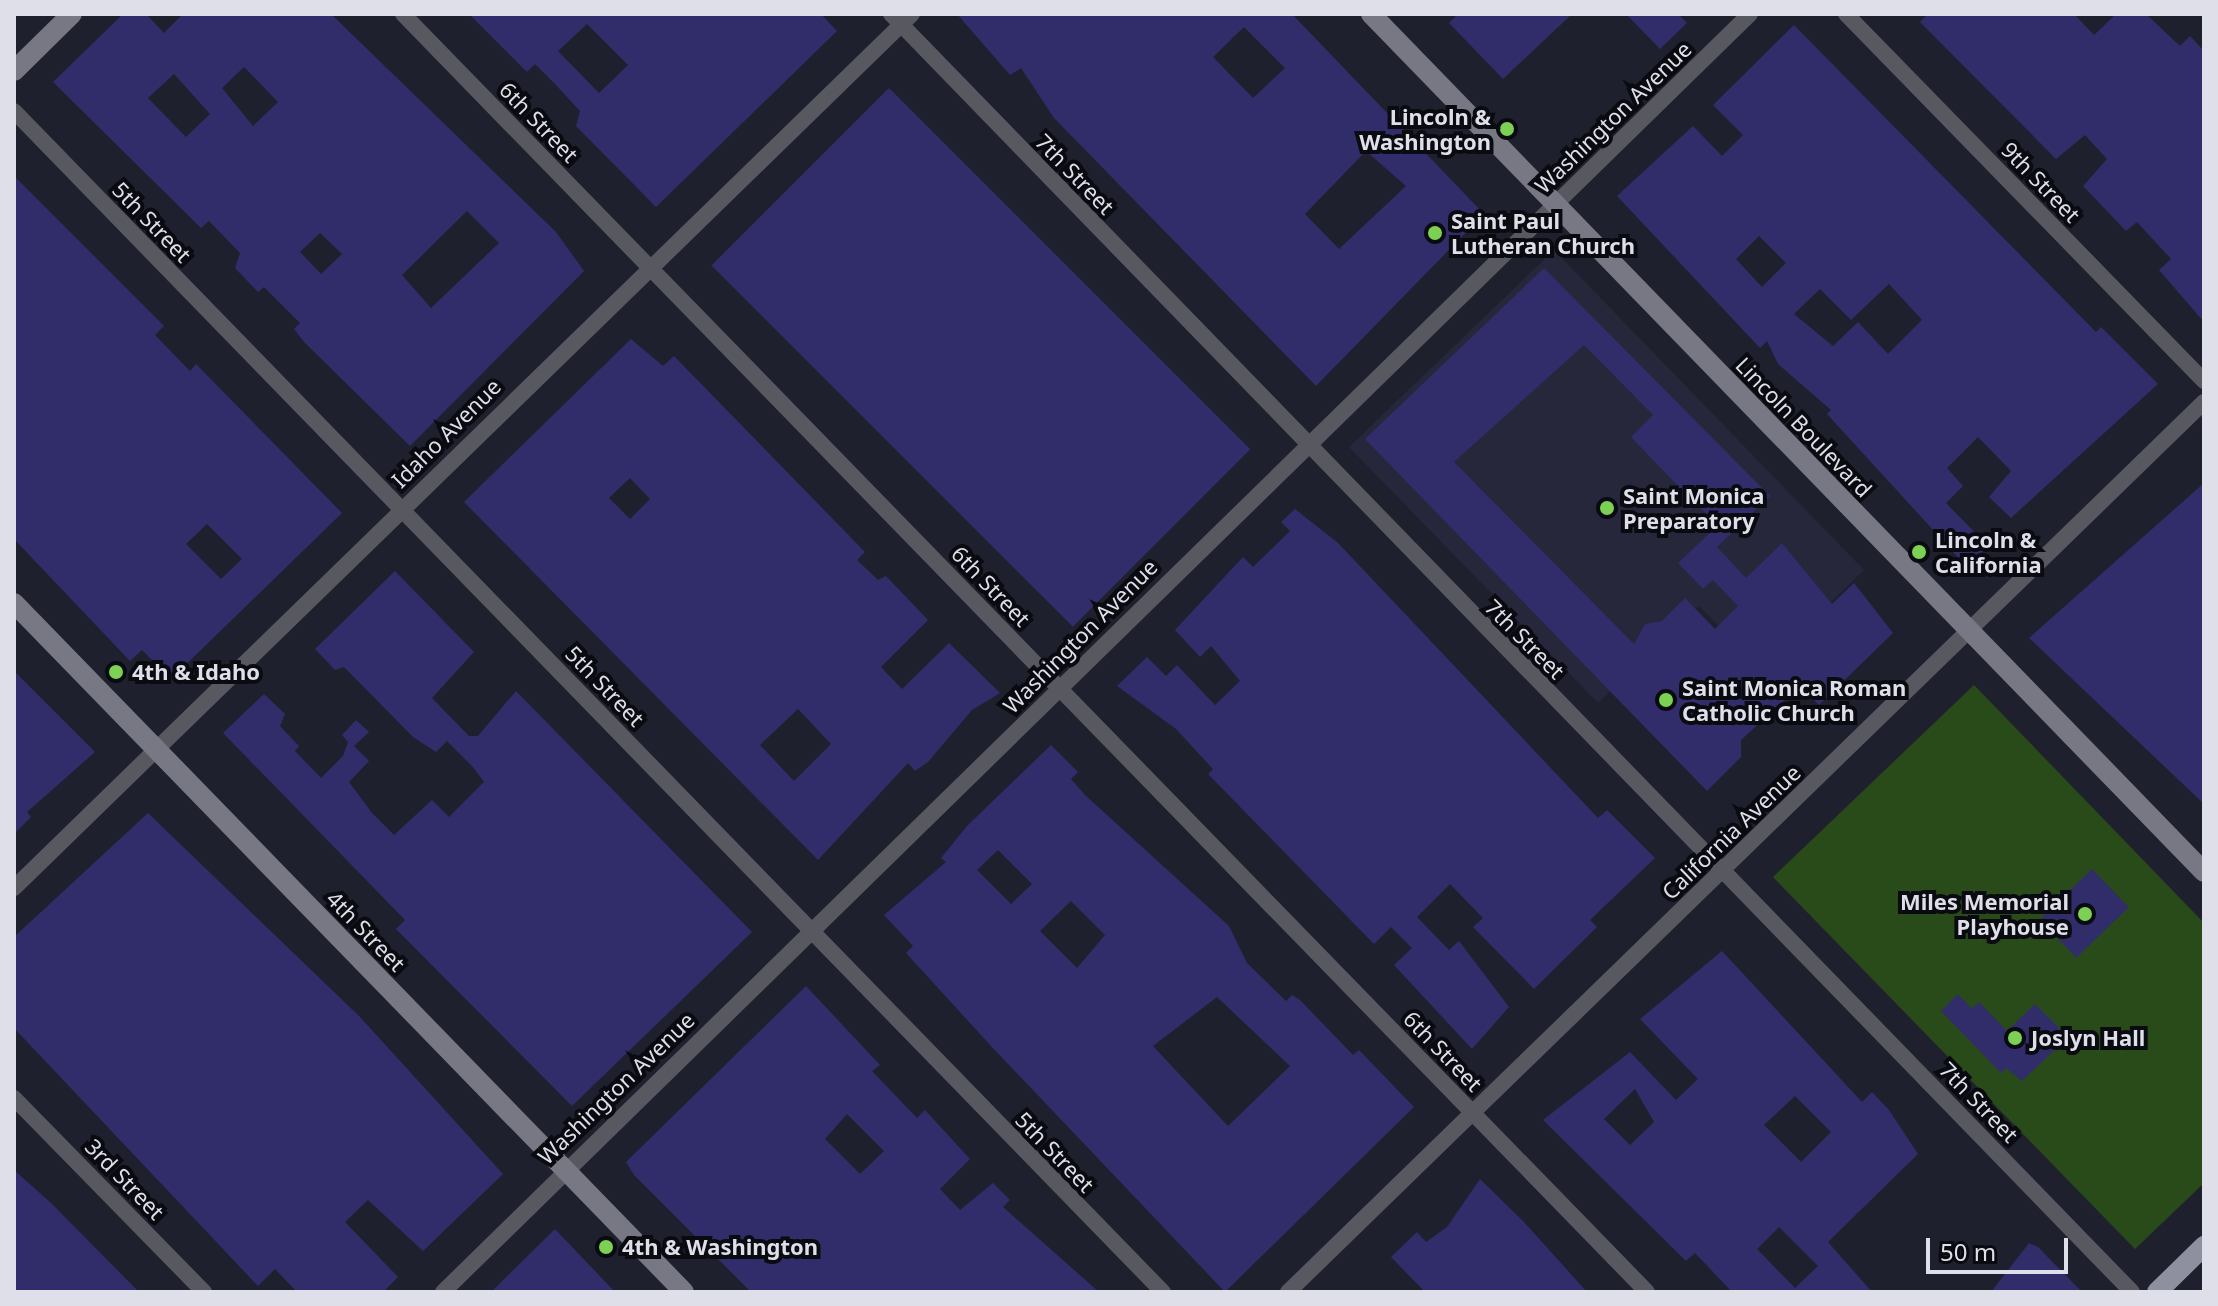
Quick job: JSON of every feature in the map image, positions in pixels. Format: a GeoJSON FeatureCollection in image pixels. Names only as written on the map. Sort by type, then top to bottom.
{"type":"FeatureCollection","features":[{"type":"Feature","properties":{"kind":"main road"},"geometry":{"type":"LineString","coordinates":[[2157,1292],[2204,1246]]}},
{"type":"Feature","properties":{"kind":"street"},"geometry":{"type":"LineString","coordinates":[[14,71],[72,14]]}},
{"type":"Feature","properties":{"kind":"street","name":"6th Street"},"geometry":{"type":"LineString","coordinates":[[403,14],[1647,1292]]}},
{"type":"Feature","properties":{"kind":"street","name":"Lincoln Boulevard"},"geometry":{"type":"LineString","coordinates":[[1371,14],[2204,872]]}},
{"type":"Feature","properties":{"kind":"street","name":"Washington Avenue"},"geometry":{"type":"LineString","coordinates":[[443,1292],[564,1168],[1750,14]]}},
{"type":"Feature","properties":{"kind":"street","name":"9th Street"},"geometry":{"type":"LineString","coordinates":[[1846,14],[2204,381]]}},
{"type":"Feature","properties":{"kind":"street","name":"Idaho Avenue"},"geometry":{"type":"LineString","coordinates":[[14,888],[651,268],[901,18]]}},
{"type":"Feature","properties":{"kind":"street","name":"7th Street"},"geometry":{"type":"LineString","coordinates":[[901,18],[1304,446],[1723,870],[2132,1292]]}},
{"type":"Feature","properties":{"kind":"street","name":"5th Street"},"geometry":{"type":"LineString","coordinates":[[14,111],[1163,1292]]}},
{"type":"Feature","properties":{"kind":"street","name":"California Avenue"},"geometry":{"type":"LineString","coordinates":[[1288,1292],[2204,402]]}},
{"type":"Feature","properties":{"kind":"street","name":"4th Street"},"geometry":{"type":"LineString","coordinates":[[14,603],[684,1292]]}},
{"type":"Feature","properties":{"kind":"street","name":"3rd Street"},"geometry":{"type":"LineString","coordinates":[[14,1098],[204,1292]]}},
{"type":"Feature","properties":{"kind":"shaded area","name":"Saint Monica Preparatory"},"geometry":{"type":"Polygon","coordinates":[[[1554,250],[1864,570],[1761,670],[1699,606],[1598,703],[1349,447],[1554,250]]]}},
{"type":"Feature","properties":{"kind":"green space"},"geometry":{"type":"Polygon","coordinates":[[[1974,685],[2204,923],[2204,1183],[2135,1249],[1773,877],[1974,685]]]}},
{"type":"Feature","properties":{"kind":"building"},"geometry":{"type":"Polygon","coordinates":[[[123,14],[146,14],[164,33],[183,14],[331,14],[556,232],[584,271],[410,446],[304,342],[294,329],[300,323],[264,287],[258,292],[235,268],[240,253],[209,221],[201,228],[53,82],[123,14]],[[244,67],[222,88],[253,126],[278,102],[244,67]],[[174,74],[148,98],[186,137],[210,114],[174,74]],[[467,211],[402,275],[431,308],[499,243],[467,211]],[[320,233],[300,252],[321,274],[342,254],[320,233]]]}},
{"type":"Feature","properties":{"kind":"building"},"geometry":{"type":"Polygon","coordinates":[[[469,14],[821,14],[837,31],[656,207],[576,126],[580,111],[555,84],[535,64],[527,72],[469,14]],[[587,24],[558,51],[599,93],[628,65],[587,24]]]}},
{"type":"Feature","properties":{"kind":"building"},"geometry":{"type":"Polygon","coordinates":[[[957,14],[1292,14],[1484,214],[1316,386],[1054,118],[1021,68],[1010,75],[957,14]],[[1244,27],[1213,57],[1253,98],[1285,68],[1244,27]],[[1366,151],[1305,214],[1339,249],[1406,186],[1366,151]]]}},
{"type":"Feature","properties":{"kind":"building"},"geometry":{"type":"Polygon","coordinates":[[[1458,14],[1572,14],[1503,79],[1449,23],[1458,14]]]}},
{"type":"Feature","properties":{"kind":"building"},"geometry":{"type":"Polygon","coordinates":[[[1626,14],[1678,14],[1687,23],[1660,49],[1626,14]]]}},
{"type":"Feature","properties":{"kind":"building"},"geometry":{"type":"Polygon","coordinates":[[[1928,14],[2074,14],[2094,35],[2116,14],[2146,14],[2180,46],[2190,36],[2204,51],[2204,322],[2159,270],[2171,259],[2137,222],[2126,231],[2083,186],[2107,159],[2085,135],[2056,159],[1920,22],[1928,14]]]}},
{"type":"Feature","properties":{"kind":"building"},"geometry":{"type":"Polygon","coordinates":[[[1794,25],[2096,332],[2101,327],[2158,384],[2011,518],[1989,497],[2011,471],[1978,437],[1947,468],[1963,486],[1946,503],[1988,546],[1967,567],[1827,414],[1831,410],[1778,364],[1767,341],[1760,348],[1617,196],[1693,126],[1722,156],[1743,135],[1713,105],[1794,25]],[[1759,236],[1736,259],[1762,287],[1786,263],[1759,236]],[[1889,284],[1851,320],[1820,289],[1794,314],[1833,346],[1858,322],[1888,354],[1922,320],[1889,284]]]}},
{"type":"Feature","properties":{"kind":"building"},"geometry":{"type":"Polygon","coordinates":[[[889,88],[1250,449],[1073,627],[712,265],[889,88]]]}},
{"type":"Feature","properties":{"kind":"building"},"geometry":{"type":"Polygon","coordinates":[[[14,176],[164,326],[155,335],[190,371],[196,364],[342,513],[171,679],[142,650],[130,661],[14,539],[14,176]],[[207,524],[186,544],[221,579],[242,559],[207,524]]]}},
{"type":"Feature","properties":{"kind":"building"},"geometry":{"type":"Polygon","coordinates":[[[1544,268],[1770,496],[1717,547],[1746,578],[1782,543],[1832,604],[1854,583],[1893,633],[1819,705],[1800,686],[1741,740],[1741,757],[1707,791],[1365,439],[1544,268]],[[1584,345],[1454,462],[1634,644],[1645,624],[1662,621],[1685,598],[1715,629],[1738,606],[1713,580],[1703,589],[1678,563],[1718,525],[1696,504],[1690,510],[1673,491],[1678,486],[1631,437],[1653,415],[1584,345]]]}},
{"type":"Feature","properties":{"kind":"building"},"geometry":{"type":"Polygon","coordinates":[[[631,339],[663,366],[674,356],[865,552],[857,560],[878,580],[886,576],[928,620],[881,667],[902,689],[949,643],[1000,693],[972,710],[928,762],[915,771],[908,763],[818,860],[464,502],[631,339]],[[630,478],[609,498],[630,519],[650,499],[630,478]],[[798,709],[760,745],[794,781],[831,744],[798,709]]]}},
{"type":"Feature","properties":{"kind":"building"},"geometry":{"type":"Polygon","coordinates":[[[2204,483],[2204,804],[2029,638],[2204,483]]]}},
{"type":"Feature","properties":{"kind":"building"},"geometry":{"type":"Polygon","coordinates":[[[1295,509],[1338,543],[1598,818],[1607,810],[1655,858],[1590,920],[1597,927],[1534,989],[1473,927],[1483,918],[1450,884],[1417,917],[1449,950],[1459,941],[1509,1007],[1472,1049],[1394,965],[1412,948],[1391,927],[1374,944],[1208,774],[1213,769],[1176,729],[1117,686],[1147,657],[1166,676],[1177,665],[1215,705],[1240,681],[1211,646],[1200,657],[1175,630],[1243,557],[1253,567],[1290,531],[1281,522],[1295,509]]]}},
{"type":"Feature","properties":{"kind":"building"},"geometry":{"type":"Polygon","coordinates":[[[395,571],[474,652],[432,698],[469,736],[478,736],[516,691],[752,932],[572,1106],[396,929],[405,920],[223,733],[264,694],[285,714],[280,726],[299,746],[295,751],[321,778],[343,756],[348,742],[342,735],[356,720],[369,732],[354,746],[369,761],[349,782],[372,813],[394,835],[432,800],[449,817],[484,782],[473,767],[447,741],[436,752],[413,737],[344,667],[335,670],[315,649],[395,571]]]}},
{"type":"Feature","properties":{"kind":"building"},"geometry":{"type":"Polygon","coordinates":[[[14,671],[95,752],[27,812],[31,817],[14,834],[14,671]]]}},
{"type":"Feature","properties":{"kind":"building"},"geometry":{"type":"Polygon","coordinates":[[[1051,745],[1078,772],[1071,779],[1085,795],[1229,926],[1247,963],[1286,1001],[1292,995],[1300,1000],[1353,1055],[1359,1050],[1414,1107],[1225,1292],[906,953],[913,946],[884,915],[946,862],[941,858],[967,826],[1051,745]],[[998,850],[977,870],[1011,904],[1032,884],[998,850]],[[1071,901],[1040,931],[1077,968],[1105,935],[1071,901]],[[1217,997],[1153,1046],[1228,1126],[1290,1066],[1217,997]]]}},
{"type":"Feature","properties":{"kind":"building"},"geometry":{"type":"Polygon","coordinates":[[[148,813],[360,1017],[503,1174],[423,1251],[368,1200],[345,1222],[398,1277],[383,1292],[297,1292],[275,1269],[258,1286],[14,1028],[14,937],[148,813]]]}},
{"type":"Feature","properties":{"kind":"building"},"geometry":{"type":"Polygon","coordinates":[[[2092,869],[2129,907],[2076,958],[2039,920],[2092,869]]]}},
{"type":"Feature","properties":{"kind":"building"},"geometry":{"type":"Polygon","coordinates":[[[1722,951],[1862,1102],[1872,1092],[1889,1110],[1918,1154],[1828,1242],[1872,1292],[1732,1292],[1695,1253],[1686,1261],[1543,1120],[1630,1052],[1676,1100],[1698,1079],[1640,1019],[1722,951]],[[1635,1089],[1604,1119],[1630,1145],[1654,1122],[1635,1089]],[[1795,1096],[1764,1125],[1801,1162],[1831,1132],[1795,1096]],[[1779,1227],[1757,1249],[1795,1288],[1818,1266],[1779,1227]]]}},
{"type":"Feature","properties":{"kind":"building"},"geometry":{"type":"Polygon","coordinates":[[[806,986],[880,1065],[872,1071],[917,1118],[925,1110],[970,1159],[940,1189],[960,1210],[993,1183],[1010,1200],[1003,1207],[1099,1292],[751,1292],[634,1175],[626,1162],[806,986]],[[847,1114],[825,1139],[860,1174],[884,1151],[847,1114]]]}},
{"type":"Feature","properties":{"kind":"building","name":"Joslyn Hall"},"geometry":{"type":"Polygon","coordinates":[[[1958,994],[1972,1009],[1979,1002],[2007,1031],[2035,1004],[2063,1032],[2063,1042],[2022,1081],[2006,1068],[2001,1073],[1941,1011],[1958,994]]]}},
{"type":"Feature","properties":{"kind":"building"},"geometry":{"type":"Polygon","coordinates":[[[14,1170],[51,1203],[139,1292],[14,1292],[14,1170]]]}},
{"type":"Feature","properties":{"kind":"building"},"geometry":{"type":"Polygon","coordinates":[[[1480,1179],[1587,1292],[1425,1292],[1391,1257],[1417,1232],[1426,1242],[1447,1227],[1480,1179]]]}},
{"type":"Feature","properties":{"kind":"building"},"geometry":{"type":"Polygon","coordinates":[[[555,1229],[615,1292],[491,1292],[555,1229]]]}},
{"type":"Feature","properties":{"kind":"building"},"geometry":{"type":"Polygon","coordinates":[[[2029,1243],[2038,1247],[2082,1292],[1991,1292],[2029,1243]]]}},
{"type":"Feature","properties":{"kind":"place","name":"Lincoln & Washington"},"geometry":{"type":"Point","coordinates":[1507,129]}},
{"type":"Feature","properties":{"kind":"place","name":"Saint Paul Lutheran Church"},"geometry":{"type":"Point","coordinates":[1435,233]}},
{"type":"Feature","properties":{"kind":"place","name":"Saint Monica Preparatory"},"geometry":{"type":"Point","coordinates":[1607,508]}},
{"type":"Feature","properties":{"kind":"place","name":"Lincoln & California"},"geometry":{"type":"Point","coordinates":[1919,552]}},
{"type":"Feature","properties":{"kind":"place","name":"4th & Idaho"},"geometry":{"type":"Point","coordinates":[116,672]}},
{"type":"Feature","properties":{"kind":"place","name":"Saint Monica Roman Catholic Church"},"geometry":{"type":"Point","coordinates":[1666,700]}},
{"type":"Feature","properties":{"kind":"place","name":"Miles Memorial Playhouse"},"geometry":{"type":"Point","coordinates":[2085,914]}},
{"type":"Feature","properties":{"kind":"place","name":"Joslyn Hall"},"geometry":{"type":"Point","coordinates":[2015,1038]}},
{"type":"Feature","properties":{"kind":"place","name":"4th & Washington"},"geometry":{"type":"Point","coordinates":[606,1247]}}]}
